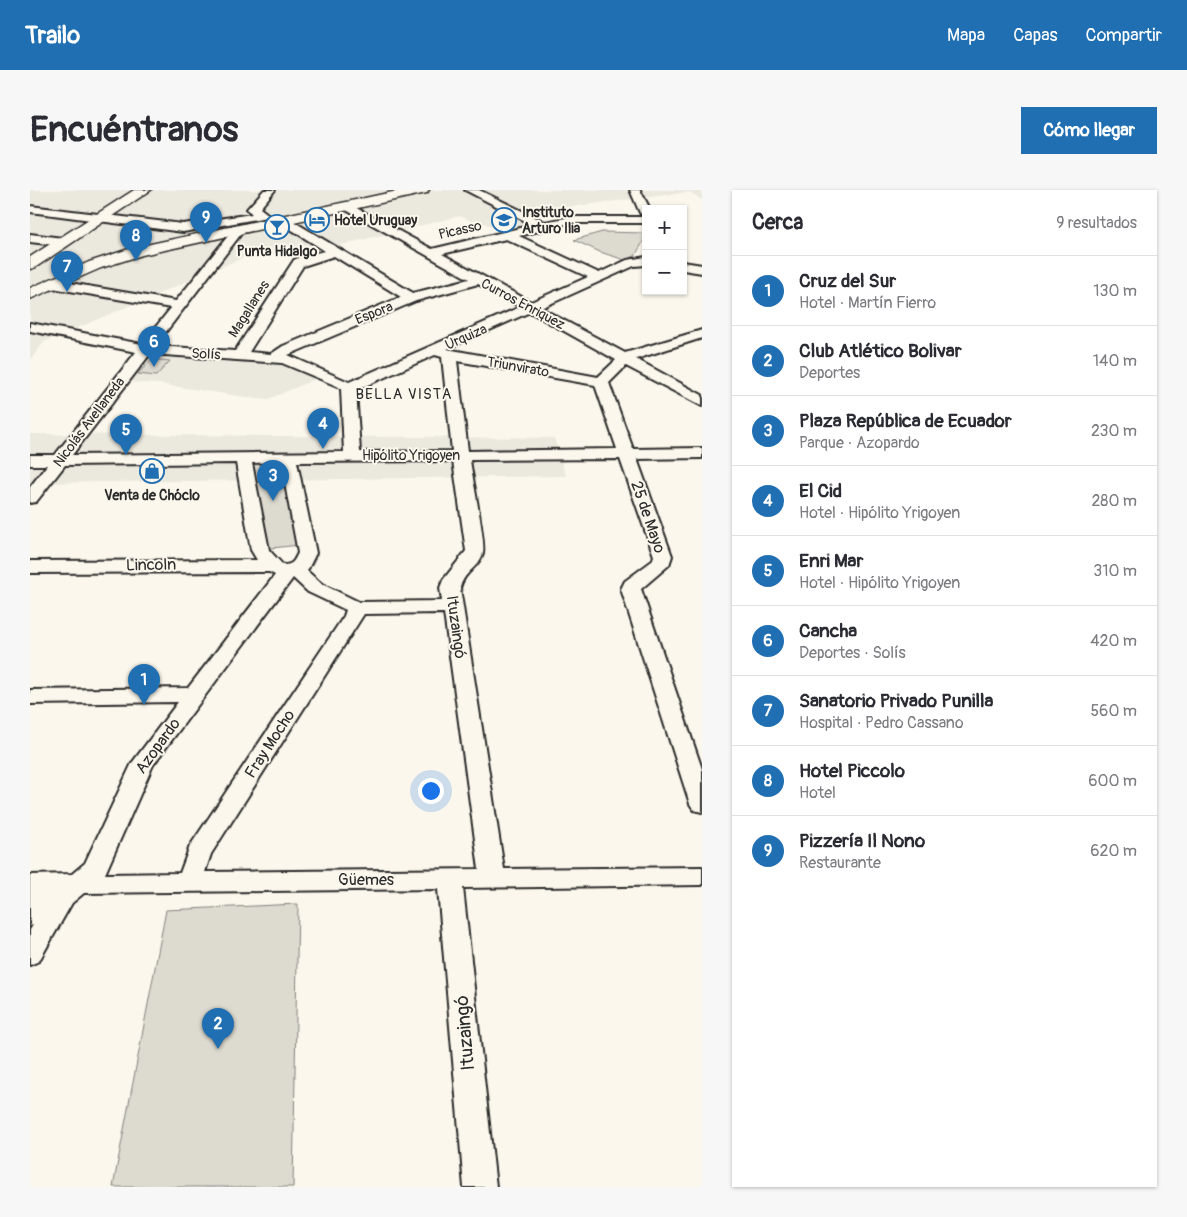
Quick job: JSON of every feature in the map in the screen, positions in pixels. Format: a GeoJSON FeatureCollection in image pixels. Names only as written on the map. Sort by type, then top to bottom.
{"type":"FeatureCollection","features":[{"type":"Feature","properties":{"kind":"main road"},"geometry":{"type":"LineString","coordinates":[[30,264],[144,190]]}},
{"type":"Feature","properties":{"kind":"main road"},"geometry":{"type":"LineString","coordinates":[[41,288],[87,261],[127,248],[395,190]]}},
{"type":"Feature","properties":{"kind":"main road"},"geometry":{"type":"LineString","coordinates":[[345,206],[343,204],[381,196],[395,190]]}},
{"type":"Feature","properties":{"kind":"main road"},"geometry":{"type":"LineString","coordinates":[[41,288],[138,251],[422,190]]}},
{"type":"Feature","properties":{"kind":"main road"},"geometry":{"type":"LineString","coordinates":[[263,214],[315,206]]}},
{"type":"Feature","properties":{"kind":"main road"},"geometry":{"type":"LineString","coordinates":[[240,228],[248,223],[283,216],[298,210]]}},
{"type":"Feature","properties":{"kind":"street"},"geometry":{"type":"LineString","coordinates":[[263,214],[253,209],[270,190]]}},
{"type":"Feature","properties":{"kind":"street"},"geometry":{"type":"LineString","coordinates":[[470,190],[544,226]]}},
{"type":"Feature","properties":{"kind":"street"},"geometry":{"type":"LineString","coordinates":[[635,190],[642,205]]}},
{"type":"Feature","properties":{"kind":"street","name":"Curros Enriquez"},"geometry":{"type":"LineString","coordinates":[[345,206],[702,401]]}},
{"type":"Feature","properties":{"kind":"street"},"geometry":{"type":"LineString","coordinates":[[30,209],[192,228],[263,214]]}},
{"type":"Feature","properties":{"kind":"street"},"geometry":{"type":"LineString","coordinates":[[282,219],[411,298]]}},
{"type":"Feature","properties":{"kind":"street","name":"Picasso"},"geometry":{"type":"LineString","coordinates":[[429,253],[577,219],[642,220]]}},
{"type":"Feature","properties":{"kind":"street","name":"Nicolás Avellaneda"},"geometry":{"type":"LineString","coordinates":[[30,498],[240,228]]}},
{"type":"Feature","properties":{"kind":"street"},"geometry":{"type":"LineString","coordinates":[[508,235],[598,277]]}},
{"type":"Feature","properties":{"kind":"street"},"geometry":{"type":"LineString","coordinates":[[30,238],[63,242]]}},
{"type":"Feature","properties":{"kind":"street","name":"Magallanes"},"geometry":{"type":"LineString","coordinates":[[239,356],[298,262],[336,252]]}},
{"type":"Feature","properties":{"kind":"street","name":"Urquiza"},"geometry":{"type":"LineString","coordinates":[[348,388],[442,352],[531,308],[642,259]]}},
{"type":"Feature","properties":{"kind":"street"},"geometry":{"type":"LineString","coordinates":[[687,266],[702,268]]}},
{"type":"Feature","properties":{"kind":"street","name":"Espora"},"geometry":{"type":"LineString","coordinates":[[274,358],[288,348],[411,298],[479,280]]}},
{"type":"Feature","properties":{"kind":"street"},"geometry":{"type":"LineString","coordinates":[[41,288],[180,306]]}},
{"type":"Feature","properties":{"kind":"street","name":"Solís"},"geometry":{"type":"LineString","coordinates":[[30,327],[146,350],[274,358],[291,362],[342,383],[348,388]]}},
{"type":"Feature","properties":{"kind":"street"},"geometry":{"type":"LineString","coordinates":[[601,382],[625,359],[702,334]]}},
{"type":"Feature","properties":{"kind":"street","name":"Triunvirato"},"geometry":{"type":"LineString","coordinates":[[442,352],[601,382]]}},
{"type":"Feature","properties":{"kind":"street","name":"Ituzaingó"},"geometry":{"type":"LineString","coordinates":[[442,352],[461,455],[475,551],[474,556],[453,576],[450,588],[493,878]]}},
{"type":"Feature","properties":{"kind":"street","name":"25 de Mayo"},"geometry":{"type":"LineString","coordinates":[[601,382],[663,556],[662,561],[637,580],[631,589],[702,804]]}},
{"type":"Feature","properties":{"kind":"street"},"geometry":{"type":"LineString","coordinates":[[348,388],[352,455]]}},
{"type":"Feature","properties":{"kind":"street","name":"Hipólito Yrigoyen"},"geometry":{"type":"LineString","coordinates":[[30,460],[352,455],[702,453]]}},
{"type":"Feature","properties":{"kind":"street"},"geometry":{"type":"LineString","coordinates":[[286,567],[307,553],[288,456]]}},
{"type":"Feature","properties":{"kind":"street"},"geometry":{"type":"LineString","coordinates":[[243,457],[260,550],[264,557],[286,567],[315,588],[356,608],[452,607]]}},
{"type":"Feature","properties":{"kind":"street","name":"Lincoln"},"geometry":{"type":"LineString","coordinates":[[30,567],[286,567]]}},
{"type":"Feature","properties":{"kind":"street","name":"Azopardo"},"geometry":{"type":"LineString","coordinates":[[30,954],[63,896],[95,869],[143,763],[196,695],[286,567]]}},
{"type":"Feature","properties":{"kind":"street","name":"Fray Mocho"},"geometry":{"type":"LineString","coordinates":[[189,882],[199,852],[354,616],[356,608]]}},
{"type":"Feature","properties":{"kind":"street"},"geometry":{"type":"LineString","coordinates":[[30,697],[196,695]]}},
{"type":"Feature","properties":{"kind":"street","name":"Güemes"},"geometry":{"type":"LineString","coordinates":[[39,884],[702,876]]}},
{"type":"Feature","properties":{"kind":"street","name":"Ituzaingó"},"geometry":{"type":"LineString","coordinates":[[450,880],[480,1187]]}},
{"type":"Feature","properties":{"kind":"street"},"geometry":{"type":"LineString","coordinates":[[30,916],[39,884]]}},
{"type":"Feature","properties":{"kind":"shaded area"},"geometry":{"type":"Polygon","coordinates":[[[30,190],[702,190],[702,200],[690,192],[527,212],[511,204],[500,207],[537,225],[504,232],[478,220],[471,221],[460,216],[337,246],[247,256],[44,342],[30,360],[30,190]]]}},
{"type":"Feature","properties":{"kind":"shaded area"},"geometry":{"type":"Polygon","coordinates":[[[602,232],[642,233],[642,244],[635,256],[625,260],[600,252],[574,240],[602,232]]]}},
{"type":"Feature","properties":{"kind":"shaded area"},"geometry":{"type":"Polygon","coordinates":[[[148,354],[282,364],[318,378],[266,400],[159,384],[126,382],[148,354]]]}},
{"type":"Feature","properties":{"kind":"shaded area"},"geometry":{"type":"Polygon","coordinates":[[[152,359],[170,361],[156,376],[138,374],[152,359]]]}},
{"type":"Feature","properties":{"kind":"shaded area"},"geometry":{"type":"Polygon","coordinates":[[[30,434],[554,438],[566,476],[30,483],[30,434]]]}},
{"type":"Feature","properties":{"kind":"shaded area"},"geometry":{"type":"Polygon","coordinates":[[[288,456],[299,545],[263,549],[243,457],[288,456]]]}},
{"type":"Feature","properties":{"kind":"shaded area"},"geometry":{"type":"Polygon","coordinates":[[[298,904],[293,1187],[113,1187],[166,910],[298,904]]]}},
{"type":"Feature","properties":{"kind":"place","name":"Hotel Uruguay"},"geometry":{"type":"Point","coordinates":[317,220]}},
{"type":"Feature","properties":{"kind":"place","name":"Instituto Arturo Ilia"},"geometry":{"type":"Point","coordinates":[504,220]}},
{"type":"Feature","properties":{"kind":"place","name":"Punta Hidalgo"},"geometry":{"type":"Point","coordinates":[277,227]}},
{"type":"Feature","properties":{"kind":"place","name":"Pizzería Il Nono"},"geometry":{"type":"Point","coordinates":[206,243]}},
{"type":"Feature","properties":{"kind":"place","name":"Hotel Piccolo"},"geometry":{"type":"Point","coordinates":[136,261]}},
{"type":"Feature","properties":{"kind":"place","name":"Sanatorio Privado Punilla"},"geometry":{"type":"Point","coordinates":[67,292]}},
{"type":"Feature","properties":{"kind":"place","name":"Cancha"},"geometry":{"type":"Point","coordinates":[154,367]}},
{"type":"Feature","properties":{"kind":"place","name":"El Cid"},"geometry":{"type":"Point","coordinates":[323,449]}},
{"type":"Feature","properties":{"kind":"place","name":"Enri Mar"},"geometry":{"type":"Point","coordinates":[126,455]}},
{"type":"Feature","properties":{"kind":"place","name":"Venta de Chóclo"},"geometry":{"type":"Point","coordinates":[152,471]}},
{"type":"Feature","properties":{"kind":"place","name":"Plaza República de Ecuador"},"geometry":{"type":"Point","coordinates":[273,501]}},
{"type":"Feature","properties":{"kind":"place","name":"Cruz del Sur"},"geometry":{"type":"Point","coordinates":[144,705]}},
{"type":"Feature","properties":{"kind":"place","name":"Club Atlético Bolivar"},"geometry":{"type":"Point","coordinates":[218,1049]}},
{"type":"Feature","properties":{"kind":"district","name":"BELLA VISTA"},"geometry":{"type":"Point","coordinates":[404,394]}}]}
